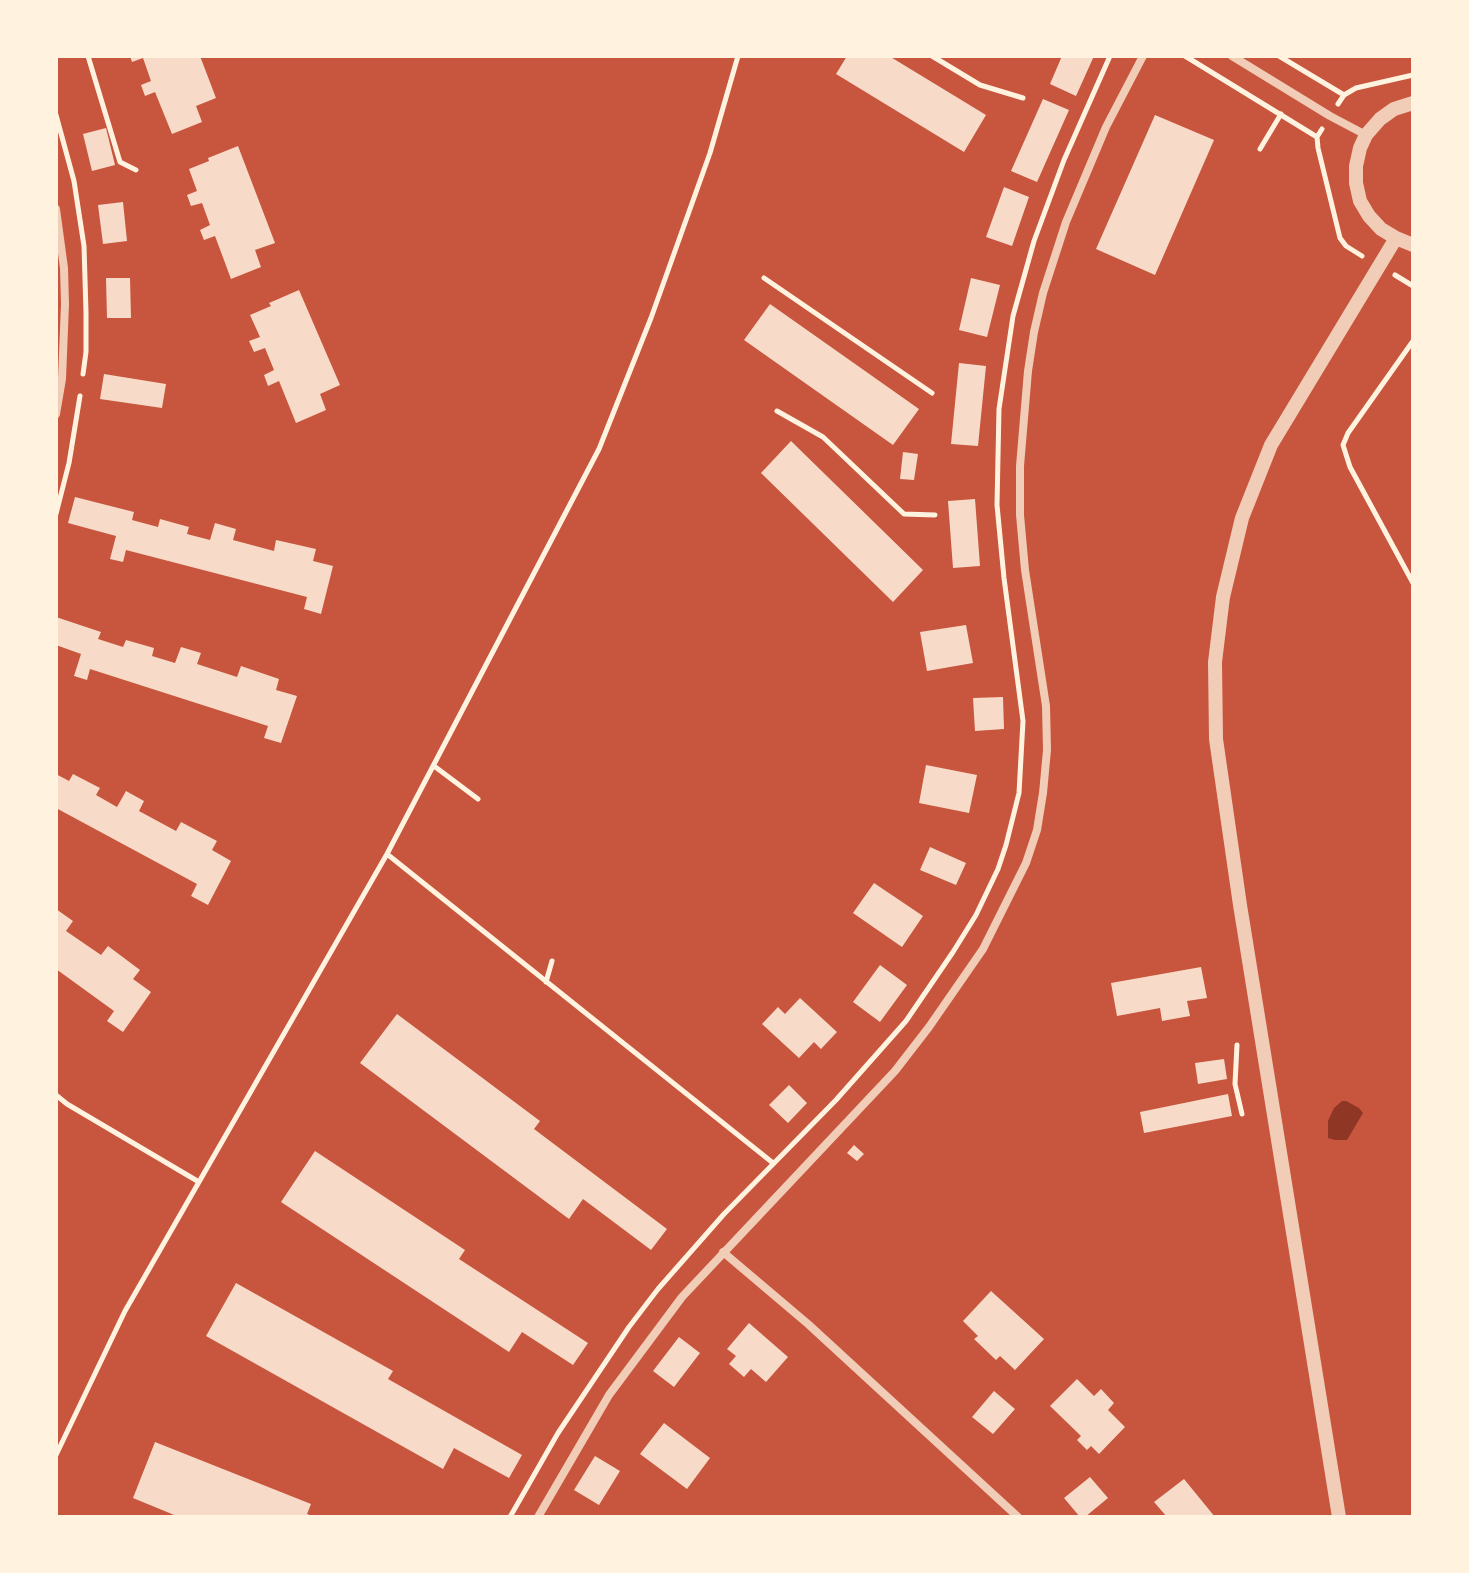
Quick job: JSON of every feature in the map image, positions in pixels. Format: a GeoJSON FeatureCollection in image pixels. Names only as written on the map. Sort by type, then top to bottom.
{"type":"FeatureCollection","features":[{"type":"Feature","properties":{"kind":"street"},"geometry":{"type":"LineString","coordinates":[[538,1517],[609,1395],[682,1297],[895,1071],[929,1027],[983,949],[1026,863],[1037,830],[1047,750],[1046,706],[1025,570],[1020,515],[1020,466],[1028,371],[1043,293],[1066,222],[1106,127],[1143,56]]}},
{"type":"Feature","properties":{"kind":"street"},"geometry":{"type":"LineString","coordinates":[[1232,56],[1366,135]]}},
{"type":"Feature","properties":{"kind":"street"},"geometry":{"type":"LineString","coordinates":[[1413,103],[1394,109],[1380,119],[1366,135],[1356,166],[1360,201],[1369,216],[1381,229],[1413,245]]}},
{"type":"Feature","properties":{"kind":"street"},"geometry":{"type":"LineString","coordinates":[[56,209],[65,304],[62,379],[56,414]]}},
{"type":"Feature","properties":{"kind":"street"},"geometry":{"type":"LineString","coordinates":[[1339,1517],[1233,860],[1216,739],[1215,662],[1223,597],[1242,518],[1271,445],[1396,238]]}},
{"type":"Feature","properties":{"kind":"street"},"geometry":{"type":"LineString","coordinates":[[723,1252],[819,1334],[1018,1517]]}},
{"type":"Feature","properties":{"kind":"path"},"geometry":{"type":"LineString","coordinates":[[88,56],[120,162],[136,170]]}},
{"type":"Feature","properties":{"kind":"path"},"geometry":{"type":"LineString","coordinates":[[56,1455],[125,1311],[387,854],[599,449],[651,318],[710,153],[738,56]]}},
{"type":"Feature","properties":{"kind":"path"},"geometry":{"type":"LineString","coordinates":[[932,56],[980,85],[1023,98]]}},
{"type":"Feature","properties":{"kind":"path"},"geometry":{"type":"LineString","coordinates":[[510,1517],[558,1433],[629,1327],[689,1254],[882,1050],[953,952],[976,915],[998,869],[1019,793],[1023,721],[997,505],[999,409],[1013,316],[1027,264],[1064,160],[1110,56]]}},
{"type":"Feature","properties":{"kind":"path"},"geometry":{"type":"LineString","coordinates":[[1185,56],[1317,137]]}},
{"type":"Feature","properties":{"kind":"path"},"geometry":{"type":"LineString","coordinates":[[1279,56],[1344,95]]}},
{"type":"Feature","properties":{"kind":"path"},"geometry":{"type":"LineString","coordinates":[[1339,101],[1356,88],[1413,75]]}},
{"type":"Feature","properties":{"kind":"path"},"geometry":{"type":"LineString","coordinates":[[1260,149],[1281,114]]}},
{"type":"Feature","properties":{"kind":"path"},"geometry":{"type":"LineString","coordinates":[[1322,129],[1317,137],[1318,148],[1340,238],[1355,252]]}},
{"type":"Feature","properties":{"kind":"path"},"geometry":{"type":"LineString","coordinates":[[764,278],[932,393]]}},
{"type":"Feature","properties":{"kind":"path"},"geometry":{"type":"LineString","coordinates":[[1405,281],[1413,286]]}},
{"type":"Feature","properties":{"kind":"path"},"geometry":{"type":"LineString","coordinates":[[1413,341],[1348,433],[1343,445],[1350,467],[1413,583]]}},
{"type":"Feature","properties":{"kind":"path"},"geometry":{"type":"LineString","coordinates":[[777,411],[823,437],[904,514],[935,515]]}},
{"type":"Feature","properties":{"kind":"path"},"geometry":{"type":"LineString","coordinates":[[434,766],[478,799]]}},
{"type":"Feature","properties":{"kind":"path"},"geometry":{"type":"LineString","coordinates":[[387,854],[773,1163]]}},
{"type":"Feature","properties":{"kind":"path"},"geometry":{"type":"LineString","coordinates":[[546,982],[552,961]]}},
{"type":"Feature","properties":{"kind":"path"},"geometry":{"type":"LineString","coordinates":[[1237,1045],[1235,1084],[1242,1114]]}},
{"type":"Feature","properties":{"kind":"path"},"geometry":{"type":"LineString","coordinates":[[56,1095],[199,1182]]}},
{"type":"Feature","properties":{"kind":"shaded area"},"geometry":{"type":"Polygon","coordinates":[[[1342,1101],[1363,1113],[1347,1140],[1335,1140],[1328,1138],[1328,1121],[1334,1108],[1342,1101]]]}},
{"type":"Feature","properties":{"kind":"building"},"geometry":{"type":"Polygon","coordinates":[[[130,56],[200,56],[216,98],[196,106],[202,122],[172,134],[155,92],[145,96],[141,85],[151,81],[143,58],[132,62],[130,56]]]}},
{"type":"Feature","properties":{"kind":"building"},"geometry":{"type":"Polygon","coordinates":[[[847,56],[889,56],[986,115],[964,152],[836,74],[847,56]]]}},
{"type":"Feature","properties":{"kind":"building"},"geometry":{"type":"Polygon","coordinates":[[[1062,56],[1094,56],[1076,96],[1050,84],[1062,56]]]}},
{"type":"Feature","properties":{"kind":"building"},"geometry":{"type":"Polygon","coordinates":[[[1043,99],[1069,110],[1037,182],[1011,171],[1043,99]]]}},
{"type":"Feature","properties":{"kind":"building"},"geometry":{"type":"Polygon","coordinates":[[[1155,115],[1214,140],[1155,275],[1096,249],[1155,115]]]}},
{"type":"Feature","properties":{"kind":"building"},"geometry":{"type":"Polygon","coordinates":[[[106,128],[115,165],[92,171],[83,134],[106,128]]]}},
{"type":"Feature","properties":{"kind":"building"},"geometry":{"type":"Polygon","coordinates":[[[238,146],[275,243],[255,250],[261,267],[231,279],[215,236],[204,240],[200,230],[210,225],[202,203],[191,206],[187,195],[197,191],[189,169],[238,146]]]}},
{"type":"Feature","properties":{"kind":"building"},"geometry":{"type":"Polygon","coordinates":[[[1004,187],[1029,197],[1012,246],[986,237],[1004,187]]]}},
{"type":"Feature","properties":{"kind":"building"},"geometry":{"type":"Polygon","coordinates":[[[123,202],[127,241],[103,244],[98,205],[123,202]]]}},
{"type":"Feature","properties":{"kind":"building"},"geometry":{"type":"Polygon","coordinates":[[[106,278],[130,278],[131,318],[107,318],[106,278]]]}},
{"type":"Feature","properties":{"kind":"building"},"geometry":{"type":"Polygon","coordinates":[[[971,278],[1000,285],[987,337],[959,330],[971,278]]]}},
{"type":"Feature","properties":{"kind":"building"},"geometry":{"type":"Polygon","coordinates":[[[299,290],[340,385],[320,394],[326,410],[296,423],[279,381],[268,386],[264,375],[274,370],[265,348],[254,352],[249,341],[260,337],[250,315],[299,290]]]}},
{"type":"Feature","properties":{"kind":"building"},"geometry":{"type":"Polygon","coordinates":[[[770,304],[919,409],[893,445],[744,340],[770,304]]]}},
{"type":"Feature","properties":{"kind":"building"},"geometry":{"type":"Polygon","coordinates":[[[959,363],[986,366],[978,446],[951,444],[959,363]]]}},
{"type":"Feature","properties":{"kind":"building"},"geometry":{"type":"Polygon","coordinates":[[[104,374],[166,384],[162,408],[100,399],[104,374]]]}},
{"type":"Feature","properties":{"kind":"building"},"geometry":{"type":"Polygon","coordinates":[[[791,441],[923,570],[893,602],[761,473],[791,441]]]}},
{"type":"Feature","properties":{"kind":"building"},"geometry":{"type":"Polygon","coordinates":[[[903,452],[918,454],[914,480],[900,479],[903,452]]]}},
{"type":"Feature","properties":{"kind":"building"},"geometry":{"type":"Polygon","coordinates":[[[75,497],[134,512],[132,520],[158,527],[160,519],[189,527],[187,534],[210,540],[215,523],[236,529],[233,540],[274,551],[276,540],[316,549],[313,561],[333,566],[321,614],[304,609],[307,597],[126,550],[123,562],[110,559],[116,536],[68,523],[75,497]]]}},
{"type":"Feature","properties":{"kind":"building"},"geometry":{"type":"Polygon","coordinates":[[[975,499],[980,566],[953,568],[948,501],[975,499]]]}},
{"type":"Feature","properties":{"kind":"building"},"geometry":{"type":"Polygon","coordinates":[[[56,617],[101,632],[98,639],[123,647],[126,640],[154,648],[152,656],[175,663],[181,647],[201,653],[197,664],[237,677],[241,666],[279,679],[276,690],[297,696],[281,743],[264,738],[268,726],[90,669],[87,680],[74,676],[81,654],[56,645],[56,617]]]}},
{"type":"Feature","properties":{"kind":"building"},"geometry":{"type":"Polygon","coordinates":[[[966,625],[973,663],[927,671],[920,632],[966,625]]]}},
{"type":"Feature","properties":{"kind":"building"},"geometry":{"type":"Polygon","coordinates":[[[1003,697],[1004,729],[975,731],[973,698],[1003,697]]]}},
{"type":"Feature","properties":{"kind":"building"},"geometry":{"type":"Polygon","coordinates":[[[926,765],[977,775],[969,813],[919,803],[926,765]]]}},
{"type":"Feature","properties":{"kind":"building"},"geometry":{"type":"Polygon","coordinates":[[[56,774],[69,781],[73,774],[100,788],[96,795],[117,807],[126,791],[144,801],[139,811],[176,831],[181,822],[217,841],[212,850],[231,861],[208,905],[191,896],[197,884],[56,808],[56,774]]]}},
{"type":"Feature","properties":{"kind":"building"},"geometry":{"type":"Polygon","coordinates":[[[930,847],[966,863],[956,885],[920,870],[930,847]]]}},
{"type":"Feature","properties":{"kind":"building"},"geometry":{"type":"Polygon","coordinates":[[[874,883],[923,916],[902,947],[853,913],[874,883]]]}},
{"type":"Feature","properties":{"kind":"building"},"geometry":{"type":"Polygon","coordinates":[[[56,909],[73,921],[66,931],[101,955],[108,946],[140,970],[133,979],[151,992],[123,1032],[107,1021],[114,1011],[56,969],[56,909]]]}},
{"type":"Feature","properties":{"kind":"building"},"geometry":{"type":"Polygon","coordinates":[[[880,965],[907,985],[880,1022],[853,1002],[880,965]]]}},
{"type":"Feature","properties":{"kind":"building"},"geometry":{"type":"Polygon","coordinates":[[[1201,967],[1207,998],[1187,1001],[1190,1016],[1162,1021],[1160,1008],[1117,1016],[1111,983],[1201,967]]]}},
{"type":"Feature","properties":{"kind":"building"},"geometry":{"type":"Polygon","coordinates":[[[800,998],[837,1032],[821,1049],[814,1042],[799,1058],[762,1024],[778,1007],[785,1014],[800,998]]]}},
{"type":"Feature","properties":{"kind":"building"},"geometry":{"type":"Polygon","coordinates":[[[397,1014],[540,1121],[534,1129],[667,1229],[651,1250],[583,1199],[569,1219],[360,1063],[397,1014]]]}},
{"type":"Feature","properties":{"kind":"building"},"geometry":{"type":"Polygon","coordinates":[[[1224,1059],[1227,1079],[1198,1084],[1195,1063],[1224,1059]]]}},
{"type":"Feature","properties":{"kind":"building"},"geometry":{"type":"Polygon","coordinates":[[[789,1085],[807,1103],[788,1123],[769,1105],[789,1085]]]}},
{"type":"Feature","properties":{"kind":"building"},"geometry":{"type":"Polygon","coordinates":[[[1228,1094],[1232,1116],[1144,1133],[1140,1112],[1228,1094]]]}},
{"type":"Feature","properties":{"kind":"building"},"geometry":{"type":"Polygon","coordinates":[[[854,1145],[864,1154],[857,1161],[847,1153],[854,1145]]]}},
{"type":"Feature","properties":{"kind":"building"},"geometry":{"type":"Polygon","coordinates":[[[315,1151],[465,1250],[459,1259],[588,1343],[573,1365],[522,1332],[509,1352],[281,1202],[315,1151]]]}},
{"type":"Feature","properties":{"kind":"building"},"geometry":{"type":"Polygon","coordinates":[[[236,1283],[393,1371],[388,1379],[522,1455],[509,1478],[454,1448],[443,1469],[206,1336],[236,1283]]]}},
{"type":"Feature","properties":{"kind":"building"},"geometry":{"type":"Polygon","coordinates":[[[991,1291],[1044,1339],[1015,1370],[1000,1356],[996,1360],[974,1339],[978,1336],[963,1321],[991,1291]]]}},
{"type":"Feature","properties":{"kind":"building"},"geometry":{"type":"Polygon","coordinates":[[[749,1323],[788,1357],[766,1382],[751,1369],[744,1377],[729,1364],[736,1356],[727,1349],[749,1323]]]}},
{"type":"Feature","properties":{"kind":"building"},"geometry":{"type":"Polygon","coordinates":[[[679,1337],[700,1353],[674,1387],[653,1371],[679,1337]]]}},
{"type":"Feature","properties":{"kind":"building"},"geometry":{"type":"Polygon","coordinates":[[[1077,1379],[1094,1396],[1101,1389],[1114,1403],[1108,1410],[1125,1427],[1099,1454],[1091,1446],[1087,1450],[1077,1440],[1081,1436],[1050,1406],[1077,1379]]]}},
{"type":"Feature","properties":{"kind":"building"},"geometry":{"type":"Polygon","coordinates":[[[994,1391],[1015,1409],[993,1434],[972,1417],[994,1391]]]}},
{"type":"Feature","properties":{"kind":"building"},"geometry":{"type":"Polygon","coordinates":[[[664,1423],[710,1458],[687,1489],[640,1454],[664,1423]]]}},
{"type":"Feature","properties":{"kind":"building"},"geometry":{"type":"Polygon","coordinates":[[[155,1442],[311,1504],[307,1514],[315,1517],[179,1517],[133,1498],[155,1442]]]}},
{"type":"Feature","properties":{"kind":"building"},"geometry":{"type":"Polygon","coordinates":[[[595,1456],[620,1471],[599,1505],[574,1490],[595,1456]]]}},
{"type":"Feature","properties":{"kind":"building"},"geometry":{"type":"Polygon","coordinates":[[[1090,1477],[1108,1498],[1085,1517],[1080,1517],[1064,1498],[1090,1477]]]}},
{"type":"Feature","properties":{"kind":"building"},"geometry":{"type":"Polygon","coordinates":[[[1184,1479],[1215,1517],[1167,1517],[1154,1502],[1184,1479]]]}}]}
